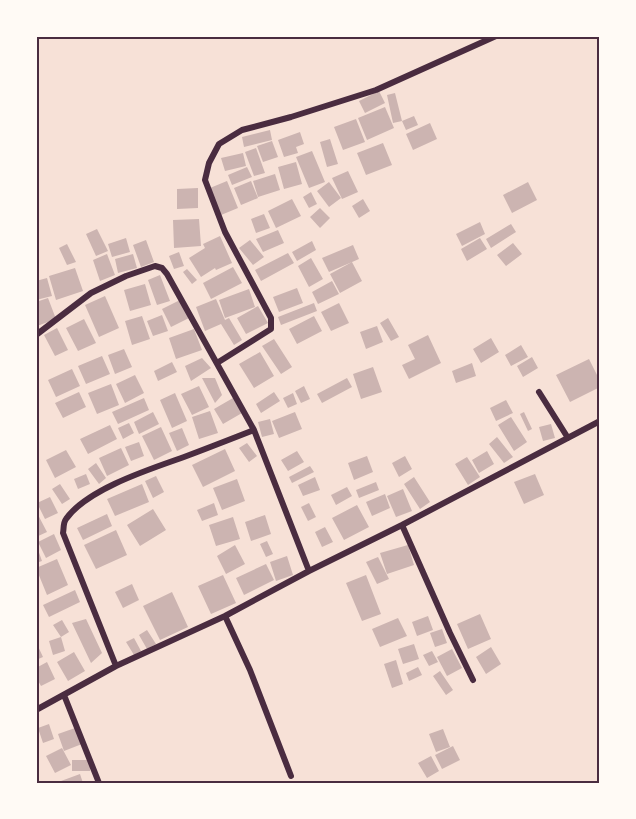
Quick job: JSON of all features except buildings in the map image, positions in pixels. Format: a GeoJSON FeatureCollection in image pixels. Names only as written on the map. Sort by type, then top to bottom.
{"type":"FeatureCollection","features":[{"type":"Feature","properties":{"kind":"street"},"geometry":{"type":"LineString","coordinates":[[217,363],[272,329],[271,318],[225,232],[205,180],[209,163],[219,144],[242,130],[376,90],[496,36]]}},
{"type":"Feature","properties":{"kind":"street"},"geometry":{"type":"LineString","coordinates":[[36,335],[91,293],[126,276],[155,266],[162,268],[254,430],[309,571]]}},
{"type":"Feature","properties":{"kind":"street"},"geometry":{"type":"LineString","coordinates":[[539,392],[568,438]]}},
{"type":"Feature","properties":{"kind":"street"},"geometry":{"type":"LineString","coordinates":[[36,710],[116,666],[225,616],[600,421]]}},
{"type":"Feature","properties":{"kind":"street"},"geometry":{"type":"LineString","coordinates":[[116,666],[63,533],[64,521],[89,498],[116,484],[254,430]]}},
{"type":"Feature","properties":{"kind":"street"},"geometry":{"type":"LineString","coordinates":[[402,525],[473,680]]}},
{"type":"Feature","properties":{"kind":"street"},"geometry":{"type":"LineString","coordinates":[[225,616],[250,670],[291,776]]}},
{"type":"Feature","properties":{"kind":"street"},"geometry":{"type":"LineString","coordinates":[[64,695],[99,783]]}}]}
